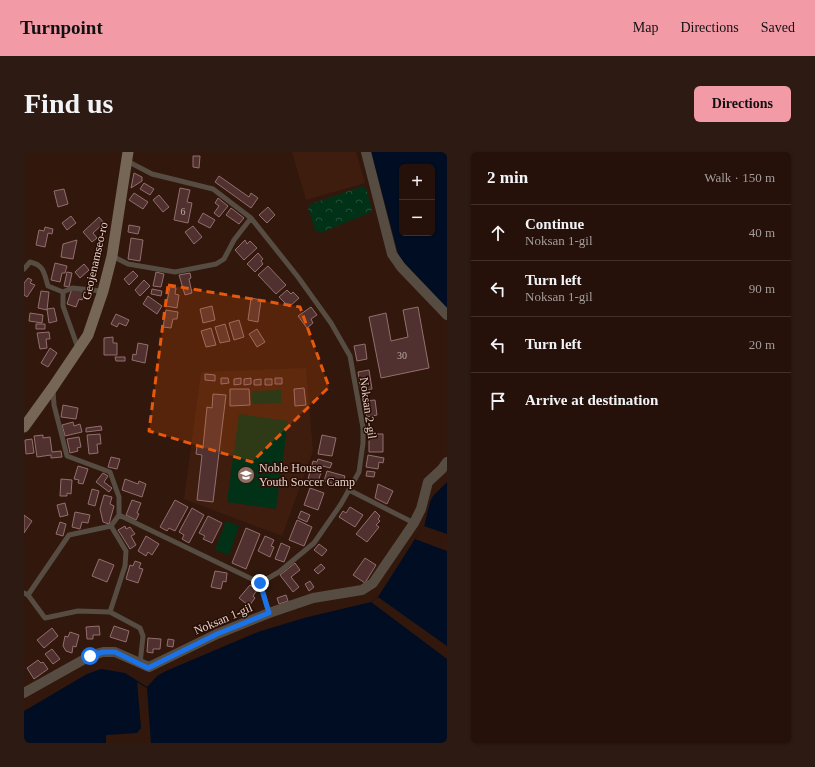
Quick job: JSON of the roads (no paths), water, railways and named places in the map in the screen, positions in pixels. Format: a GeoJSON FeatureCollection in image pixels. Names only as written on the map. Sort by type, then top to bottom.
{"type":"FeatureCollection","features":[{"type":"Feature","properties":{"kind":"main road","name":"Geojenamseo-ro"},"geometry":{"type":"LineString","coordinates":[[24,427],[88,335],[103,291],[112,256],[127,156]]}},
{"type":"Feature","properties":{"kind":"street"},"geometry":{"type":"LineString","coordinates":[[366,152],[392,254],[401,267],[447,315]]}},
{"type":"Feature","properties":{"kind":"street","name":"Noksan 1-gil"},"geometry":{"type":"LineString","coordinates":[[24,693],[90,656],[103,652],[115,652],[148,668],[217,634],[269,613],[313,598],[362,590],[373,583],[414,523],[421,509],[428,482],[447,462]]}},
{"type":"Feature","properties":{"kind":"lane","name":"Noksan 2-gil"},"geometry":{"type":"LineString","coordinates":[[127,156],[152,174],[213,188],[251,218],[298,277],[331,323],[350,356],[363,428],[364,444],[359,472],[341,504],[314,543],[279,572],[260,583]]}},
{"type":"Feature","properties":{"kind":"lane"},"geometry":{"type":"LineString","coordinates":[[112,256],[128,264],[175,272],[216,264],[224,260],[234,240],[251,218]]}},
{"type":"Feature","properties":{"kind":"lane"},"geometry":{"type":"LineString","coordinates":[[24,268],[30,262],[37,263],[43,270],[48,286],[63,292],[72,288],[103,291]]}},
{"type":"Feature","properties":{"kind":"lane"},"geometry":{"type":"LineString","coordinates":[[63,292],[63,306],[78,350]]}},
{"type":"Feature","properties":{"kind":"lane"},"geometry":{"type":"LineString","coordinates":[[53,387],[54,405],[67,456],[110,472],[119,497],[119,516],[111,526],[69,535],[26,594],[45,618],[78,612],[110,612],[140,628],[144,636],[140,664]]}},
{"type":"Feature","properties":{"kind":"lane"},"geometry":{"type":"LineString","coordinates":[[349,490],[414,523]]}},
{"type":"Feature","properties":{"kind":"lane"},"geometry":{"type":"LineString","coordinates":[[119,516],[260,583],[269,613]]}},
{"type":"Feature","properties":{"kind":"lane"},"geometry":{"type":"LineString","coordinates":[[110,612],[125,566],[126,551],[111,526]]}},
{"type":"Feature","properties":{"kind":"water"},"geometry":{"type":"Polygon","coordinates":[[[371,152],[447,152],[447,309],[399,257],[371,152]]]}},
{"type":"Feature","properties":{"kind":"water"},"geometry":{"type":"Polygon","coordinates":[[[447,482],[447,743],[24,743],[24,711],[87,674],[101,669],[125,673],[147,687],[157,676],[166,671],[258,632],[304,618],[371,602],[378,597],[424,527],[430,502],[433,496],[447,482]]]}},
{"type":"Feature","properties":{"kind":"place","name":"Noble House Youth Soccer Camp"},"geometry":{"type":"Point","coordinates":[246,475]}}]}
